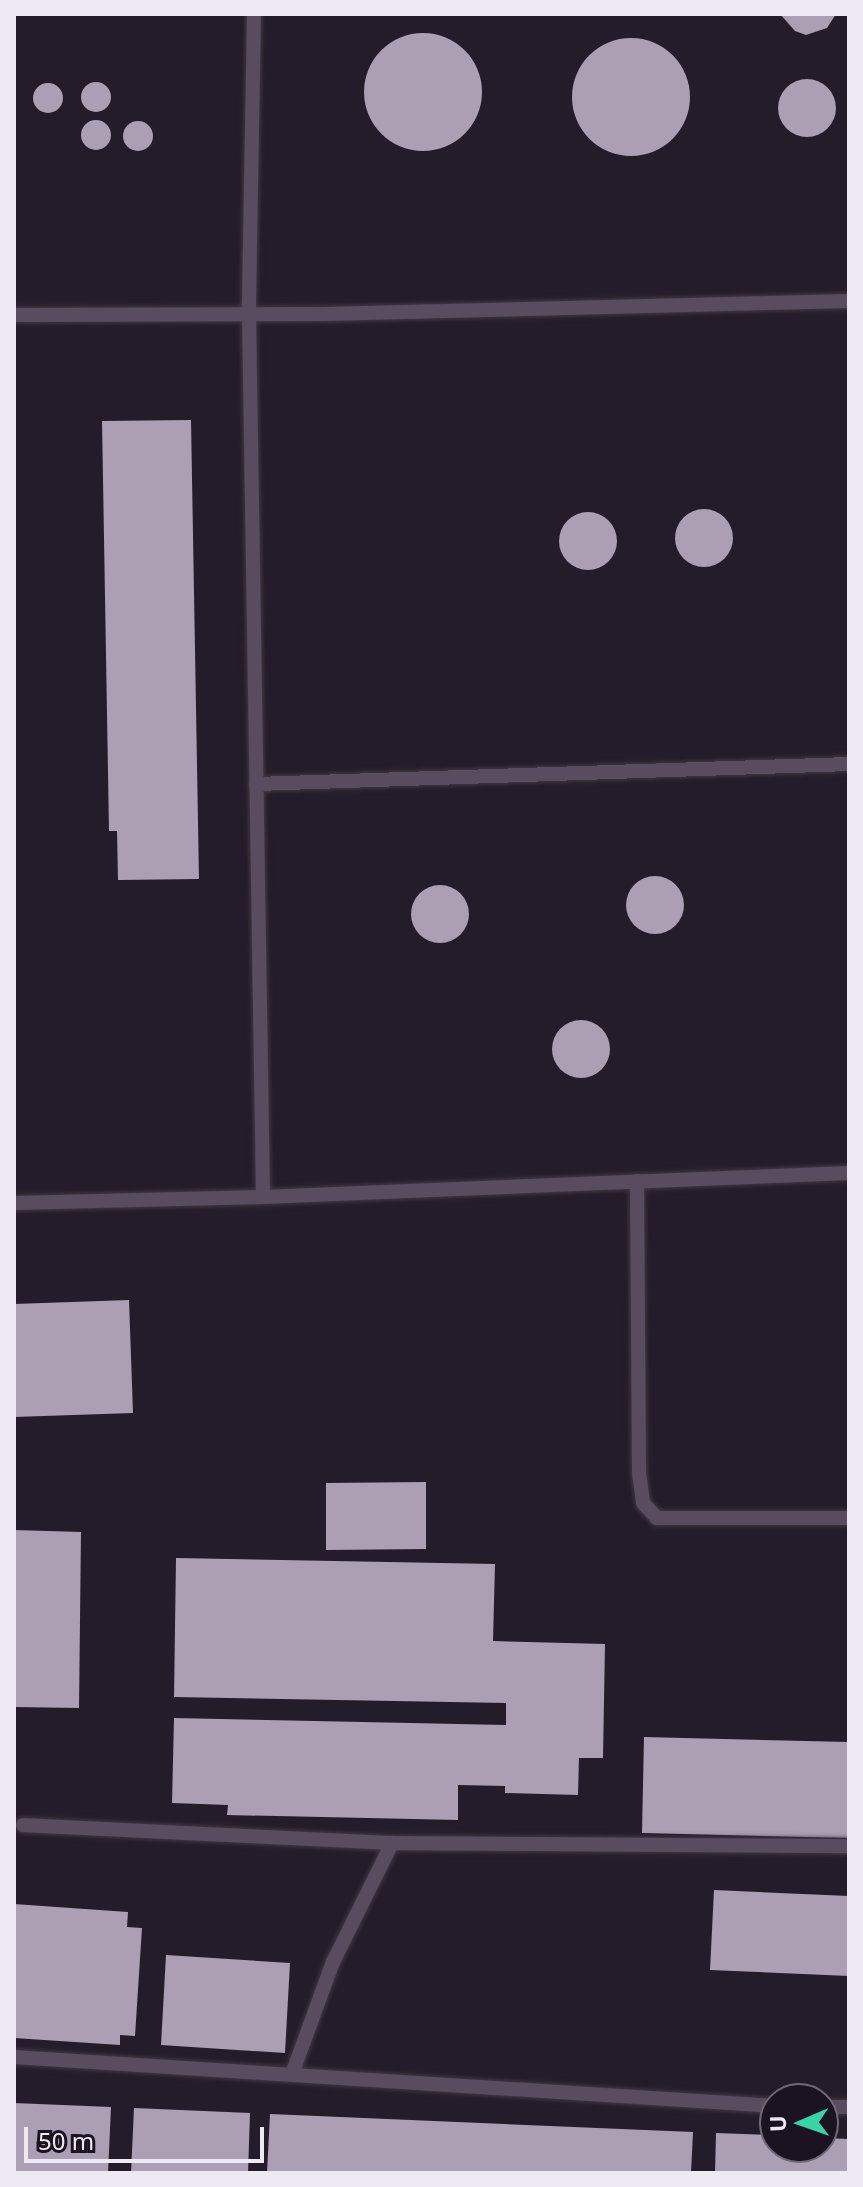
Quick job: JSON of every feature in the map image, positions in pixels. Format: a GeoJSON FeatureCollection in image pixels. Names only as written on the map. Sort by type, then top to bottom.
{"type":"FeatureCollection","features":[{"type":"Feature","properties":{"kind":"lane"},"geometry":{"type":"LineString","coordinates":[[254,14],[249,314],[263,1197]]}},
{"type":"Feature","properties":{"kind":"lane"},"geometry":{"type":"LineString","coordinates":[[14,315],[249,314],[849,301]]}},
{"type":"Feature","properties":{"kind":"lane"},"geometry":{"type":"LineString","coordinates":[[256,784],[849,764]]}},
{"type":"Feature","properties":{"kind":"lane"},"geometry":{"type":"LineString","coordinates":[[14,1203],[263,1197],[849,1173]]}},
{"type":"Feature","properties":{"kind":"lane"},"geometry":{"type":"LineString","coordinates":[[637,1181],[639,1473],[643,1503],[657,1518],[849,1518]]}},
{"type":"Feature","properties":{"kind":"lane"},"geometry":{"type":"LineString","coordinates":[[23,1825],[392,1843],[849,1846]]}},
{"type":"Feature","properties":{"kind":"lane"},"geometry":{"type":"LineString","coordinates":[[292,2074],[333,1962],[392,1843]]}},
{"type":"Feature","properties":{"kind":"lane"},"geometry":{"type":"LineString","coordinates":[[14,2057],[759,2105]]}},
{"type":"Feature","properties":{"kind":"building"},"geometry":{"type":"Polygon","coordinates":[[[780,14],[836,14],[827,28],[806,35],[795,31],[780,14]]]}},
{"type":"Feature","properties":{"kind":"building"},"geometry":{"type":"Polygon","coordinates":[[[423,33],[446,38],[465,50],[477,69],[482,92],[477,115],[465,134],[446,146],[423,151],[400,146],[381,134],[369,115],[364,92],[369,69],[381,50],[400,38],[423,33]]]}},
{"type":"Feature","properties":{"kind":"building"},"geometry":{"type":"Polygon","coordinates":[[[631,38],[654,43],[673,55],[685,74],[690,97],[685,120],[673,139],[654,151],[631,156],[608,151],[589,139],[577,120],[572,97],[577,74],[589,55],[608,43],[631,38]]]}},
{"type":"Feature","properties":{"kind":"building"},"geometry":{"type":"Polygon","coordinates":[[[807,79],[828,87],[836,108],[828,129],[807,137],[786,129],[778,108],[786,87],[807,79]]]}},
{"type":"Feature","properties":{"kind":"building"},"geometry":{"type":"Polygon","coordinates":[[[96,82],[102,83],[110,91],[110,103],[102,111],[96,112],[90,111],[82,103],[81,97],[82,91],[90,83],[96,82]]]}},
{"type":"Feature","properties":{"kind":"building"},"geometry":{"type":"Polygon","coordinates":[[[48,83],[59,87],[63,98],[59,109],[48,113],[37,109],[33,98],[37,87],[48,83]]]}},
{"type":"Feature","properties":{"kind":"building"},"geometry":{"type":"Polygon","coordinates":[[[96,120],[102,121],[110,129],[110,141],[102,149],[96,150],[90,149],[82,141],[81,135],[82,129],[90,121],[96,120]]]}},
{"type":"Feature","properties":{"kind":"building"},"geometry":{"type":"Polygon","coordinates":[[[138,121],[149,125],[153,136],[149,147],[138,151],[127,147],[123,136],[127,125],[138,121]]]}},
{"type":"Feature","properties":{"kind":"building"},"geometry":{"type":"Polygon","coordinates":[[[191,420],[199,879],[118,880],[117,831],[109,831],[102,421],[191,420]]]}},
{"type":"Feature","properties":{"kind":"building"},"geometry":{"type":"Polygon","coordinates":[[[704,509],[725,517],[733,538],[725,559],[704,567],[683,559],[675,538],[683,517],[704,509]]]}},
{"type":"Feature","properties":{"kind":"building"},"geometry":{"type":"Polygon","coordinates":[[[588,512],[609,520],[617,541],[609,562],[588,570],[567,562],[559,541],[567,520],[588,512]]]}},
{"type":"Feature","properties":{"kind":"building"},"geometry":{"type":"Polygon","coordinates":[[[655,876],[676,884],[684,905],[676,926],[655,934],[634,926],[626,905],[634,884],[655,876]]]}},
{"type":"Feature","properties":{"kind":"building"},"geometry":{"type":"Polygon","coordinates":[[[440,885],[461,893],[469,914],[461,935],[440,943],[419,935],[411,914],[419,893],[440,885]]]}},
{"type":"Feature","properties":{"kind":"building"},"geometry":{"type":"Polygon","coordinates":[[[581,1020],[602,1028],[610,1049],[602,1070],[581,1078],[560,1070],[552,1049],[560,1028],[581,1020]]]}},
{"type":"Feature","properties":{"kind":"building"},"geometry":{"type":"Polygon","coordinates":[[[129,1300],[133,1413],[14,1417],[14,1304],[129,1300]]]}},
{"type":"Feature","properties":{"kind":"building"},"geometry":{"type":"Polygon","coordinates":[[[426,1482],[426,1549],[326,1550],[326,1483],[426,1482]]]}},
{"type":"Feature","properties":{"kind":"building"},"geometry":{"type":"Polygon","coordinates":[[[14,1530],[81,1532],[79,1708],[14,1707],[14,1530]]]}},
{"type":"Feature","properties":{"kind":"building"},"geometry":{"type":"Polygon","coordinates":[[[176,1558],[495,1564],[493,1641],[605,1644],[603,1758],[579,1758],[578,1795],[505,1793],[505,1786],[458,1785],[458,1820],[227,1815],[228,1805],[172,1803],[174,1718],[506,1725],[506,1703],[174,1697],[176,1558]]]}},
{"type":"Feature","properties":{"kind":"building"},"geometry":{"type":"Polygon","coordinates":[[[644,1737],[849,1742],[849,1838],[642,1833],[644,1737]]]}},
{"type":"Feature","properties":{"kind":"building"},"geometry":{"type":"Polygon","coordinates":[[[714,1890],[849,1896],[849,1976],[710,1970],[714,1890]]]}},
{"type":"Feature","properties":{"kind":"building"},"geometry":{"type":"Polygon","coordinates":[[[14,1904],[128,1912],[127,1927],[142,1928],[135,2036],[120,2035],[120,2045],[14,2038],[14,1904]]]}},
{"type":"Feature","properties":{"kind":"building"},"geometry":{"type":"Polygon","coordinates":[[[166,1955],[290,1963],[285,2053],[161,2045],[166,1955]]]}},
{"type":"Feature","properties":{"kind":"building"},"geometry":{"type":"Polygon","coordinates":[[[14,2103],[111,2107],[108,2173],[14,2173],[14,2103]]]}},
{"type":"Feature","properties":{"kind":"building"},"geometry":{"type":"Polygon","coordinates":[[[134,2108],[250,2113],[248,2173],[131,2173],[134,2108]]]}},
{"type":"Feature","properties":{"kind":"building"},"geometry":{"type":"Polygon","coordinates":[[[270,2114],[693,2132],[691,2173],[267,2173],[270,2114]]]}},
{"type":"Feature","properties":{"kind":"building"},"geometry":{"type":"Polygon","coordinates":[[[716,2133],[759,2134],[759,2163],[839,2163],[839,2139],[849,2139],[849,2173],[715,2173],[716,2133]]]}}]}
